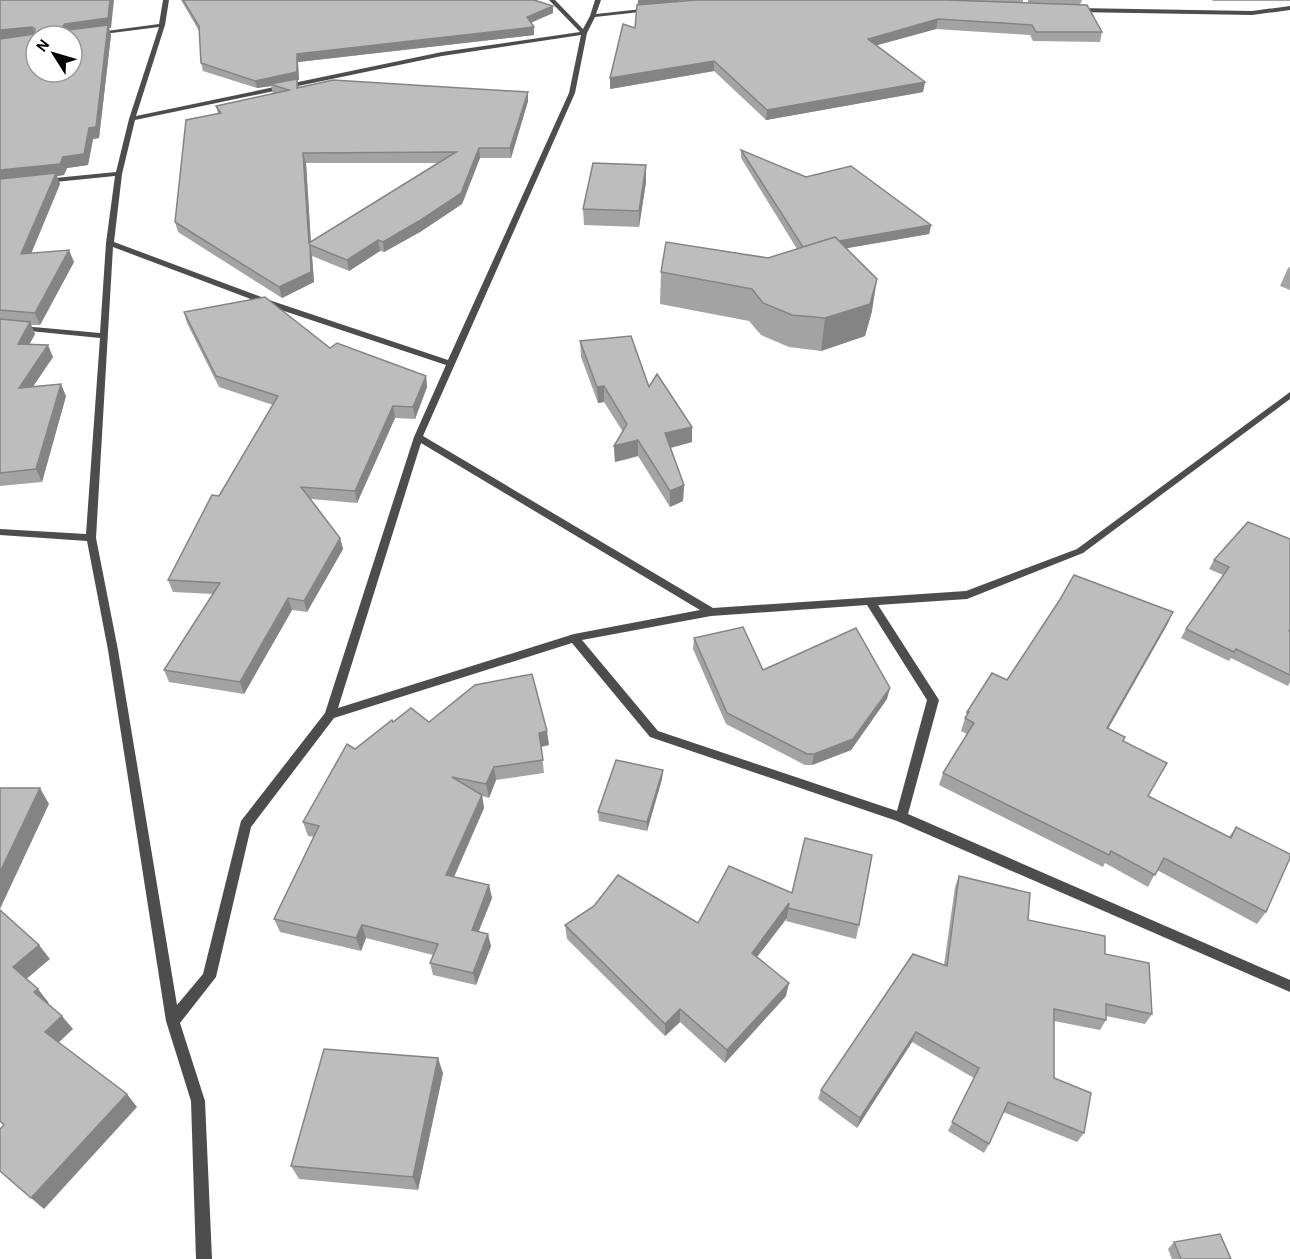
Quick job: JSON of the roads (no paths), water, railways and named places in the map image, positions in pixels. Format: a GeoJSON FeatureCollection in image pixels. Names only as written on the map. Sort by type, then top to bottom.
{"type":"FeatureCollection","features":[{"type":"Feature","properties":{"kind":"street"},"geometry":{"type":"LineString","coordinates":[[166,0],[162,25],[132,119],[119,174],[110,243],[91,538],[113,650],[173,1021],[198,1101],[204,1259]]}},
{"type":"Feature","properties":{"kind":"street"},"geometry":{"type":"LineString","coordinates":[[552,0],[584,33]]}},
{"type":"Feature","properties":{"kind":"street"},"geometry":{"type":"LineString","coordinates":[[173,1021],[209,977],[245,825],[330,715],[418,437],[572,93],[584,33],[598,0]]}},
{"type":"Feature","properties":{"kind":"street"},"geometry":{"type":"LineString","coordinates":[[1087,0],[1089,11]]}},
{"type":"Feature","properties":{"kind":"street"},"geometry":{"type":"LineString","coordinates":[[593,16],[658,8]]}},
{"type":"Feature","properties":{"kind":"street"},"geometry":{"type":"LineString","coordinates":[[1066,10],[1252,13],[1290,8]]}},
{"type":"Feature","properties":{"kind":"street"},"geometry":{"type":"LineString","coordinates":[[84,35],[162,25]]}},
{"type":"Feature","properties":{"kind":"street"},"geometry":{"type":"LineString","coordinates":[[132,119],[442,54],[584,33]]}},
{"type":"Feature","properties":{"kind":"street"},"geometry":{"type":"LineString","coordinates":[[38,182],[119,174]]}},
{"type":"Feature","properties":{"kind":"street"},"geometry":{"type":"LineString","coordinates":[[110,243],[272,304],[451,364]]}},
{"type":"Feature","properties":{"kind":"street"},"geometry":{"type":"LineString","coordinates":[[0,326],[103,336]]}},
{"type":"Feature","properties":{"kind":"street"},"geometry":{"type":"LineString","coordinates":[[330,715],[574,638],[711,612],[967,595],[1080,551],[1290,395]]}},
{"type":"Feature","properties":{"kind":"street"},"geometry":{"type":"LineString","coordinates":[[418,437],[711,612]]}},
{"type":"Feature","properties":{"kind":"street"},"geometry":{"type":"LineString","coordinates":[[0,532],[91,538]]}},
{"type":"Feature","properties":{"kind":"street"},"geometry":{"type":"LineString","coordinates":[[870,601],[933,700],[901,817]]}},
{"type":"Feature","properties":{"kind":"street"},"geometry":{"type":"LineString","coordinates":[[574,638],[654,734],[901,817],[1290,986]]}}]}
